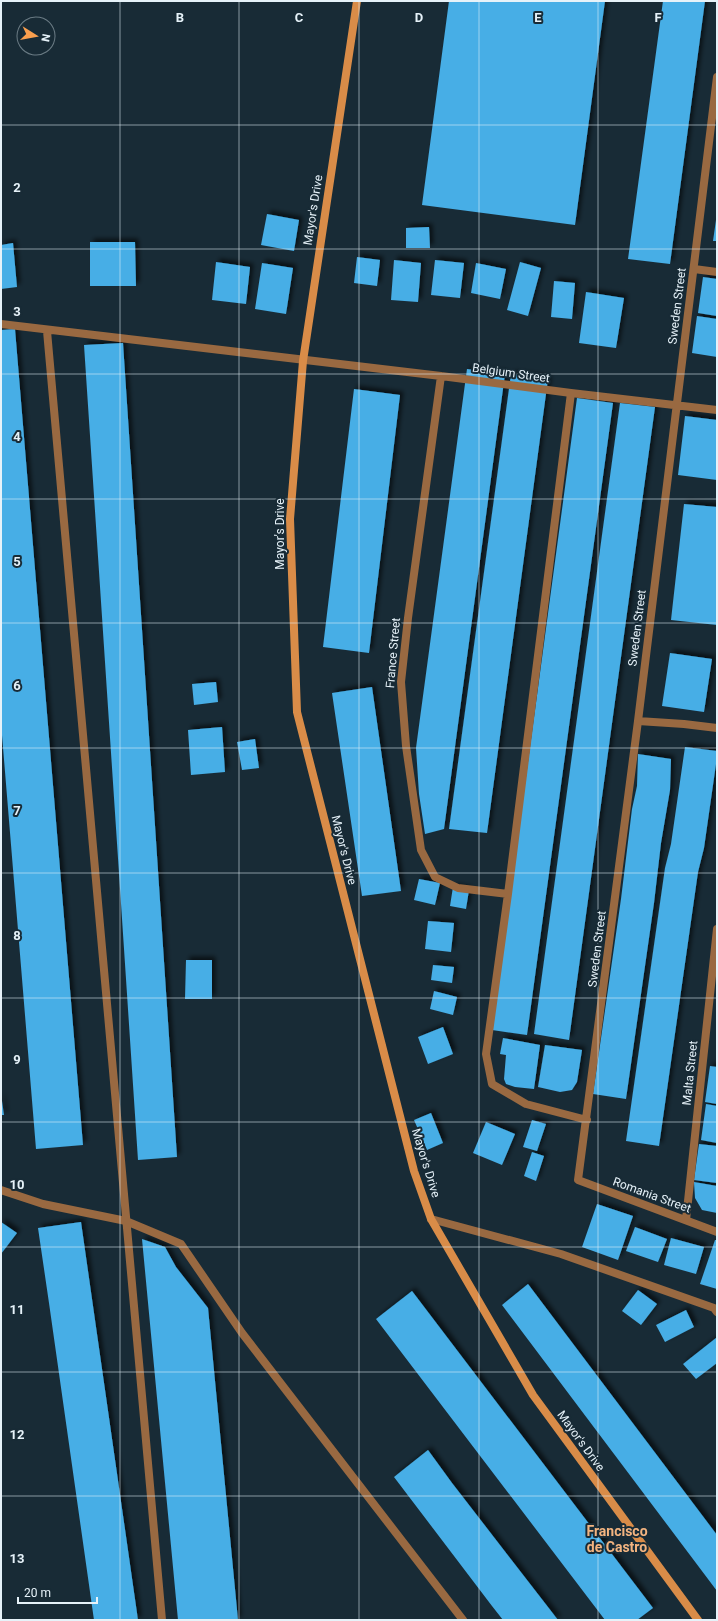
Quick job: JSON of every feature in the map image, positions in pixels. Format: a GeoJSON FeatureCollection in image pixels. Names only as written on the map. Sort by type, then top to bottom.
{"type":"FeatureCollection","features":[{"type":"Feature","properties":{"kind":"street","name":"Mayor's Drive"},"geometry":{"type":"LineString","coordinates":[[357,1],[303,361],[290,519],[297,712],[414,1171],[431,1219],[532,1395],[698,1620]]}},
{"type":"Feature","properties":{"kind":"street","name":"Sweden Street"},"geometry":{"type":"LineString","coordinates":[[578,1180],[638,721],[676,406],[713,142],[717,77]]}},
{"type":"Feature","properties":{"kind":"street"},"geometry":{"type":"LineString","coordinates":[[694,269],[717,272]]}},
{"type":"Feature","properties":{"kind":"street","name":"Belgium Street"},"geometry":{"type":"LineString","coordinates":[[1,324],[47,331],[276,356],[303,361],[441,376],[717,410]]}},
{"type":"Feature","properties":{"kind":"street"},"geometry":{"type":"LineString","coordinates":[[47,331],[162,1620]]}},
{"type":"Feature","properties":{"kind":"street","name":"France Street"},"geometry":{"type":"LineString","coordinates":[[441,376],[408,618],[401,682],[406,746],[421,850],[435,877],[458,888],[508,894]]}},
{"type":"Feature","properties":{"kind":"street"},"geometry":{"type":"LineString","coordinates":[[571,393],[508,894],[486,1054],[492,1084],[526,1104],[587,1120]]}},
{"type":"Feature","properties":{"kind":"street"},"geometry":{"type":"LineString","coordinates":[[638,721],[717,728]]}},
{"type":"Feature","properties":{"kind":"street","name":"Malta Street"},"geometry":{"type":"LineString","coordinates":[[686,1220],[717,929]]}},
{"type":"Feature","properties":{"kind":"street","name":"Romania Street"},"geometry":{"type":"LineString","coordinates":[[578,1180],[717,1232]]}},
{"type":"Feature","properties":{"kind":"street"},"geometry":{"type":"LineString","coordinates":[[1,1190],[43,1204],[126,1221],[181,1244],[242,1333],[463,1620]]}},
{"type":"Feature","properties":{"kind":"street"},"geometry":{"type":"LineString","coordinates":[[431,1219],[561,1254],[714,1308],[717,1312]]}},
{"type":"Feature","properties":{"kind":"building"},"geometry":{"type":"Polygon","coordinates":[[[449,1],[605,1],[575,225],[422,205],[449,1]]]}},
{"type":"Feature","properties":{"kind":"building"},"geometry":{"type":"Polygon","coordinates":[[[663,1],[705,1],[670,264],[628,259],[663,1]]]}},
{"type":"Feature","properties":{"kind":"building"},"geometry":{"type":"Polygon","coordinates":[[[267,214],[299,220],[294,251],[261,245],[267,214]]]}},
{"type":"Feature","properties":{"kind":"building"},"geometry":{"type":"Polygon","coordinates":[[[716,220],[717,241],[713,241],[716,220]]]}},
{"type":"Feature","properties":{"kind":"building"},"geometry":{"type":"Polygon","coordinates":[[[429,227],[430,248],[406,248],[406,228],[429,227]]]}},
{"type":"Feature","properties":{"kind":"building"},"geometry":{"type":"Polygon","coordinates":[[[90,242],[135,242],[136,286],[90,286],[90,242]]]}},
{"type":"Feature","properties":{"kind":"building"},"geometry":{"type":"Polygon","coordinates":[[[13,243],[17,287],[1,289],[1,245],[13,243]]]}},
{"type":"Feature","properties":{"kind":"building"},"geometry":{"type":"Polygon","coordinates":[[[357,257],[380,260],[377,286],[354,283],[357,257]]]}},
{"type":"Feature","properties":{"kind":"building"},"geometry":{"type":"Polygon","coordinates":[[[394,260],[421,263],[418,302],[391,300],[394,260]]]}},
{"type":"Feature","properties":{"kind":"building"},"geometry":{"type":"Polygon","coordinates":[[[435,260],[464,263],[460,298],[431,295],[435,260]]]}},
{"type":"Feature","properties":{"kind":"building"},"geometry":{"type":"Polygon","coordinates":[[[216,262],[250,267],[246,304],[212,300],[216,262]]]}},
{"type":"Feature","properties":{"kind":"building"},"geometry":{"type":"Polygon","coordinates":[[[520,262],[541,268],[528,316],[507,310],[520,262]]]}},
{"type":"Feature","properties":{"kind":"building"},"geometry":{"type":"Polygon","coordinates":[[[262,263],[293,268],[286,314],[255,309],[262,263]]]}},
{"type":"Feature","properties":{"kind":"building"},"geometry":{"type":"Polygon","coordinates":[[[476,263],[506,269],[500,299],[471,293],[476,263]]]}},
{"type":"Feature","properties":{"kind":"building"},"geometry":{"type":"Polygon","coordinates":[[[703,277],[717,279],[717,316],[698,313],[703,277]]]}},
{"type":"Feature","properties":{"kind":"building"},"geometry":{"type":"Polygon","coordinates":[[[554,281],[575,283],[572,319],[551,317],[554,281]]]}},
{"type":"Feature","properties":{"kind":"building"},"geometry":{"type":"Polygon","coordinates":[[[586,292],[624,298],[616,348],[579,343],[586,292]]]}},
{"type":"Feature","properties":{"kind":"building"},"geometry":{"type":"Polygon","coordinates":[[[697,316],[717,319],[717,357],[692,353],[697,316]]]}},
{"type":"Feature","properties":{"kind":"building"},"geometry":{"type":"Polygon","coordinates":[[[15,329],[83,1145],[36,1149],[1,723],[1,330],[15,329]]]}},
{"type":"Feature","properties":{"kind":"building"},"geometry":{"type":"Polygon","coordinates":[[[123,343],[177,1157],[138,1160],[84,345],[123,343]]]}},
{"type":"Feature","properties":{"kind":"building"},"geometry":{"type":"Polygon","coordinates":[[[467,369],[505,374],[444,829],[425,834],[419,794],[416,748],[467,369]]]}},
{"type":"Feature","properties":{"kind":"building"},"geometry":{"type":"Polygon","coordinates":[[[511,374],[548,379],[487,833],[449,829],[511,374]]]}},
{"type":"Feature","properties":{"kind":"building"},"geometry":{"type":"Polygon","coordinates":[[[354,389],[400,395],[369,653],[323,647],[354,389]]]}},
{"type":"Feature","properties":{"kind":"building"},"geometry":{"type":"Polygon","coordinates":[[[577,398],[613,403],[527,1035],[492,1030],[577,398]]]}},
{"type":"Feature","properties":{"kind":"building"},"geometry":{"type":"Polygon","coordinates":[[[620,403],[655,407],[569,1040],[534,1034],[620,403]]]}},
{"type":"Feature","properties":{"kind":"building"},"geometry":{"type":"Polygon","coordinates":[[[685,416],[717,420],[717,480],[678,475],[685,416]]]}},
{"type":"Feature","properties":{"kind":"building"},"geometry":{"type":"Polygon","coordinates":[[[684,504],[717,507],[717,625],[671,620],[684,504]]]}},
{"type":"Feature","properties":{"kind":"building"},"geometry":{"type":"Polygon","coordinates":[[[670,653],[712,659],[704,712],[662,706],[670,653]]]}},
{"type":"Feature","properties":{"kind":"building"},"geometry":{"type":"Polygon","coordinates":[[[216,682],[218,702],[194,705],[192,684],[216,682]]]}},
{"type":"Feature","properties":{"kind":"building"},"geometry":{"type":"Polygon","coordinates":[[[372,687],[401,891],[362,896],[332,693],[372,687]]]}},
{"type":"Feature","properties":{"kind":"building"},"geometry":{"type":"Polygon","coordinates":[[[222,727],[225,772],[191,775],[188,730],[222,727]]]}},
{"type":"Feature","properties":{"kind":"building"},"geometry":{"type":"Polygon","coordinates":[[[255,739],[259,768],[242,770],[237,742],[255,739]]]}},
{"type":"Feature","properties":{"kind":"building"},"geometry":{"type":"Polygon","coordinates":[[[685,747],[717,751],[717,757],[704,848],[698,872],[659,1146],[626,1141],[665,868],[671,844],[685,747]]]}},
{"type":"Feature","properties":{"kind":"building"},"geometry":{"type":"Polygon","coordinates":[[[638,754],[671,759],[670,790],[661,843],[626,1099],[593,1094],[621,899],[632,809],[637,786],[638,754]]]}},
{"type":"Feature","properties":{"kind":"building"},"geometry":{"type":"Polygon","coordinates":[[[419,879],[440,883],[435,905],[414,900],[419,879]]]}},
{"type":"Feature","properties":{"kind":"building"},"geometry":{"type":"Polygon","coordinates":[[[453,887],[469,890],[466,909],[450,906],[453,887]]]}},
{"type":"Feature","properties":{"kind":"building"},"geometry":{"type":"Polygon","coordinates":[[[428,921],[454,923],[451,952],[425,949],[428,921]]]}},
{"type":"Feature","properties":{"kind":"building"},"geometry":{"type":"Polygon","coordinates":[[[186,960],[212,960],[212,999],[185,999],[186,960]]]}},
{"type":"Feature","properties":{"kind":"building"},"geometry":{"type":"Polygon","coordinates":[[[433,965],[454,967],[452,983],[431,980],[433,965]]]}},
{"type":"Feature","properties":{"kind":"building"},"geometry":{"type":"Polygon","coordinates":[[[434,991],[457,997],[453,1015],[430,1009],[434,991]]]}},
{"type":"Feature","properties":{"kind":"building"},"geometry":{"type":"Polygon","coordinates":[[[443,1027],[453,1054],[428,1064],[418,1037],[443,1027]]]}},
{"type":"Feature","properties":{"kind":"building"},"geometry":{"type":"Polygon","coordinates":[[[503,1038],[540,1045],[534,1089],[515,1087],[506,1084],[504,1079],[506,1055],[500,1054],[503,1038]]]}},
{"type":"Feature","properties":{"kind":"building"},"geometry":{"type":"Polygon","coordinates":[[[545,1045],[582,1050],[577,1082],[572,1090],[560,1092],[538,1087],[545,1045]]]}},
{"type":"Feature","properties":{"kind":"building"},"geometry":{"type":"Polygon","coordinates":[[[710,1066],[717,1067],[717,1104],[705,1102],[710,1066]]]}},
{"type":"Feature","properties":{"kind":"building"},"geometry":{"type":"Polygon","coordinates":[[[1,1094],[4,1115],[1,1115],[1,1094]]]}},
{"type":"Feature","properties":{"kind":"building"},"geometry":{"type":"Polygon","coordinates":[[[706,1104],[717,1106],[717,1143],[701,1140],[706,1104]]]}},
{"type":"Feature","properties":{"kind":"building"},"geometry":{"type":"Polygon","coordinates":[[[431,1113],[443,1143],[427,1150],[414,1120],[431,1113]]]}},
{"type":"Feature","properties":{"kind":"building"},"geometry":{"type":"Polygon","coordinates":[[[532,1120],[546,1124],[537,1151],[523,1147],[532,1120]]]}},
{"type":"Feature","properties":{"kind":"building"},"geometry":{"type":"Polygon","coordinates":[[[486,1122],[515,1134],[502,1165],[473,1153],[486,1122]]]}},
{"type":"Feature","properties":{"kind":"building"},"geometry":{"type":"Polygon","coordinates":[[[699,1144],[717,1146],[717,1183],[694,1180],[699,1144]]]}},
{"type":"Feature","properties":{"kind":"building"},"geometry":{"type":"Polygon","coordinates":[[[532,1152],[544,1156],[536,1181],[524,1176],[532,1152]]]}},
{"type":"Feature","properties":{"kind":"building"},"geometry":{"type":"Polygon","coordinates":[[[694,1182],[717,1186],[717,1213],[702,1210],[695,1198],[694,1182]]]}},
{"type":"Feature","properties":{"kind":"building"},"geometry":{"type":"Polygon","coordinates":[[[597,1204],[633,1216],[618,1260],[582,1247],[597,1204]]]}},
{"type":"Feature","properties":{"kind":"building"},"geometry":{"type":"Polygon","coordinates":[[[1,1222],[17,1233],[1,1254],[1,1222]]]}},
{"type":"Feature","properties":{"kind":"building"},"geometry":{"type":"Polygon","coordinates":[[[81,1222],[138,1620],[94,1620],[38,1228],[81,1222]]]}},
{"type":"Feature","properties":{"kind":"building"},"geometry":{"type":"Polygon","coordinates":[[[635,1227],[667,1239],[658,1262],[626,1251],[635,1227]]]}},
{"type":"Feature","properties":{"kind":"building"},"geometry":{"type":"Polygon","coordinates":[[[671,1238],[704,1247],[696,1274],[664,1265],[671,1238]]]}},
{"type":"Feature","properties":{"kind":"building"},"geometry":{"type":"Polygon","coordinates":[[[142,1239],[165,1247],[176,1267],[208,1308],[238,1620],[178,1620],[142,1239]]]}},
{"type":"Feature","properties":{"kind":"building"},"geometry":{"type":"Polygon","coordinates":[[[715,1240],[717,1240],[717,1289],[700,1284],[715,1240]]]}},
{"type":"Feature","properties":{"kind":"building"},"geometry":{"type":"Polygon","coordinates":[[[528,1284],[717,1535],[717,1591],[502,1305],[528,1284]]]}},
{"type":"Feature","properties":{"kind":"building"},"geometry":{"type":"Polygon","coordinates":[[[638,1290],[657,1304],[641,1325],[622,1311],[638,1290]]]}},
{"type":"Feature","properties":{"kind":"building"},"geometry":{"type":"Polygon","coordinates":[[[412,1291],[653,1608],[637,1620],[605,1620],[376,1319],[412,1291]]]}},
{"type":"Feature","properties":{"kind":"building"},"geometry":{"type":"Polygon","coordinates":[[[686,1310],[694,1327],[665,1342],[656,1325],[686,1310]]]}},
{"type":"Feature","properties":{"kind":"building"},"geometry":{"type":"Polygon","coordinates":[[[716,1338],[717,1363],[696,1379],[683,1364],[716,1338]]]}},
{"type":"Feature","properties":{"kind":"building"},"geometry":{"type":"Polygon","coordinates":[[[428,1450],[558,1620],[503,1620],[492,1606],[394,1477],[428,1450]]]}},
{"type":"Feature","properties":{"kind":"district","name":"Francisco de Castro"},"geometry":{"type":"Point","coordinates":[617,1540]}}]}
